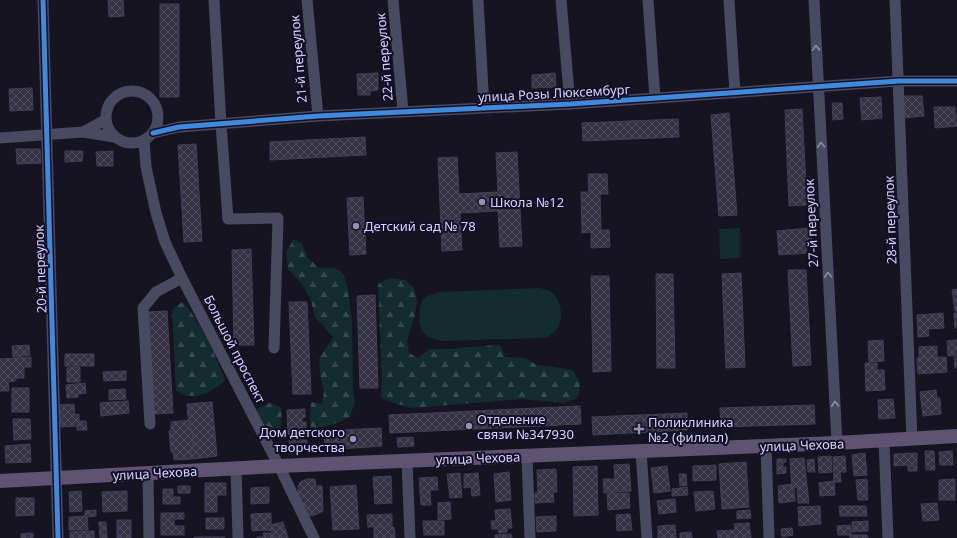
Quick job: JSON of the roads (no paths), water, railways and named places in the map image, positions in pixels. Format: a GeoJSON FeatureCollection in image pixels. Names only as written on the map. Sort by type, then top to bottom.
{"type":"FeatureCollection","features":[{"type":"Feature","properties":{"kind":"main road","name":"улица Чехова"},"geometry":{"type":"LineString","coordinates":[[0,481],[236,468],[884,441],[957,436]]}},
{"type":"Feature","properties":{"kind":"street","name":"20-й переулок"},"geometry":{"type":"LineString","coordinates":[[43,0],[58,538]]}},
{"type":"Feature","properties":{"kind":"street"},"geometry":{"type":"LineString","coordinates":[[214,0],[228,220],[278,218],[274,348]]}},
{"type":"Feature","properties":{"kind":"street","name":"21-й переулок"},"geometry":{"type":"LineString","coordinates":[[307,0],[318,116]]}},
{"type":"Feature","properties":{"kind":"street","name":"22-й переулок"},"geometry":{"type":"LineString","coordinates":[[393,0],[403,112]]}},
{"type":"Feature","properties":{"kind":"street"},"geometry":{"type":"LineString","coordinates":[[478,0],[484,107]]}},
{"type":"Feature","properties":{"kind":"street"},"geometry":{"type":"LineString","coordinates":[[561,0],[570,104]]}},
{"type":"Feature","properties":{"kind":"street"},"geometry":{"type":"LineString","coordinates":[[648,0],[656,98]]}},
{"type":"Feature","properties":{"kind":"street"},"geometry":{"type":"LineString","coordinates":[[729,0],[735,93]]}},
{"type":"Feature","properties":{"kind":"street","name":"27-й переулок"},"geometry":{"type":"LineString","coordinates":[[814,0],[837,443]]}},
{"type":"Feature","properties":{"kind":"street","name":"28-й переулок"},"geometry":{"type":"LineString","coordinates":[[895,0],[912,439]]}},
{"type":"Feature","properties":{"kind":"street","name":"улица Розы Люксембург"},"geometry":{"type":"LineString","coordinates":[[132,144],[144,141],[153,133],[179,127],[318,116],[570,104],[899,81],[957,81]]}},
{"type":"Feature","properties":{"kind":"street"},"geometry":{"type":"LineString","coordinates":[[132,144],[120,141],[114,137],[109,132],[105,120],[109,103],[122,93],[133,91],[140,92],[147,96],[156,107],[158,114],[157,124],[153,133]]}},
{"type":"Feature","properties":{"kind":"street"},"geometry":{"type":"LineString","coordinates":[[158,114],[179,127]]}},
{"type":"Feature","properties":{"kind":"street"},"geometry":{"type":"LineString","coordinates":[[82,132],[105,120]]}},
{"type":"Feature","properties":{"kind":"street"},"geometry":{"type":"LineString","coordinates":[[0,138],[47,136],[82,132],[114,137]]}},
{"type":"Feature","properties":{"kind":"street","name":"Большой проспект"},"geometry":{"type":"LineString","coordinates":[[144,141],[146,167],[156,213],[165,242],[182,278],[280,466],[314,538]]}},
{"type":"Feature","properties":{"kind":"street","name":"Большой проспект"},"geometry":{"type":"LineString","coordinates":[[132,144],[146,167]]}},
{"type":"Feature","properties":{"kind":"street"},"geometry":{"type":"LineString","coordinates":[[150,424],[143,308],[156,292],[182,278]]}},
{"type":"Feature","properties":{"kind":"street"},"geometry":{"type":"LineString","coordinates":[[884,441],[888,538]]}},
{"type":"Feature","properties":{"kind":"street"},"geometry":{"type":"LineString","coordinates":[[766,446],[769,538]]}},
{"type":"Feature","properties":{"kind":"street"},"geometry":{"type":"LineString","coordinates":[[641,451],[647,538]]}},
{"type":"Feature","properties":{"kind":"street"},"geometry":{"type":"LineString","coordinates":[[527,456],[530,538]]}},
{"type":"Feature","properties":{"kind":"street"},"geometry":{"type":"LineString","coordinates":[[407,460],[410,538]]}},
{"type":"Feature","properties":{"kind":"street"},"geometry":{"type":"LineString","coordinates":[[236,468],[238,538]]}},
{"type":"Feature","properties":{"kind":"street"},"geometry":{"type":"LineString","coordinates":[[148,473],[149,538]]}},
{"type":"Feature","properties":{"kind":"place","name":"Школа №12"},"geometry":{"type":"Point","coordinates":[482,202]}},
{"type":"Feature","properties":{"kind":"place","name":"Детский сад № 78"},"geometry":{"type":"Point","coordinates":[356,226]}},
{"type":"Feature","properties":{"kind":"place","name":"Отделение связи №347930"},"geometry":{"type":"Point","coordinates":[469,426]}},
{"type":"Feature","properties":{"kind":"place","name":"Поликлиника №2 (филиал)"},"geometry":{"type":"Point","coordinates":[639,429]}},
{"type":"Feature","properties":{"kind":"place","name":"Дом детского творчества"},"geometry":{"type":"Point","coordinates":[353,439]}}]}
